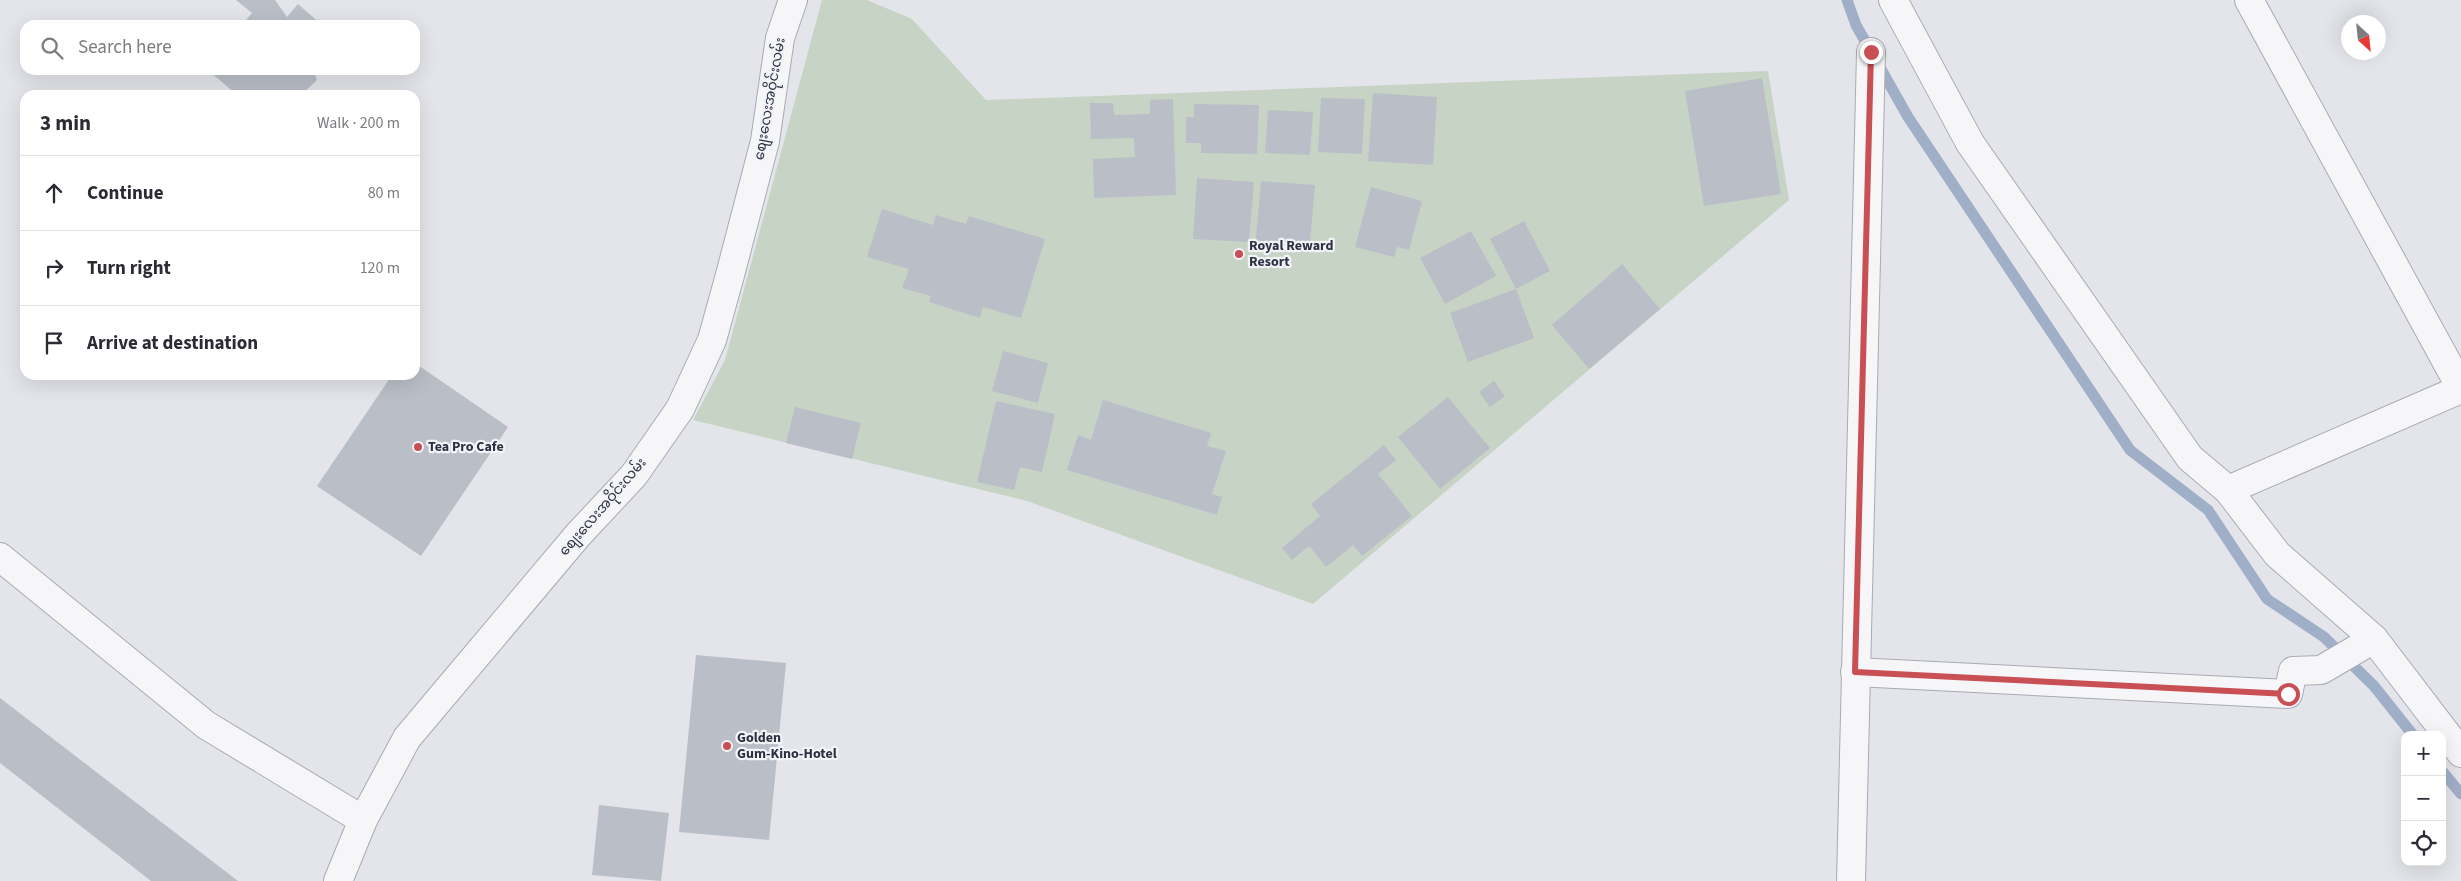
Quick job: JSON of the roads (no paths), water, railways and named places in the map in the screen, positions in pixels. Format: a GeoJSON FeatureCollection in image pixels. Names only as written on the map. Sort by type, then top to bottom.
{"type":"FeatureCollection","features":[{"type":"Feature","properties":{"kind":"street","name":"စျေးလေးအဝိုင်းလမ်း"},"geometry":{"type":"LineString","coordinates":[[338,881],[363,820],[407,738],[578,535],[634,475],[680,409],[712,340],[765,141],[780,38],[793,0]]}},
{"type":"Feature","properties":{"kind":"street"},"geometry":{"type":"LineString","coordinates":[[1893,0],[1970,144],[2190,458],[2228,490],[2277,554],[2367,644],[2461,753]]}},
{"type":"Feature","properties":{"kind":"street"},"geometry":{"type":"LineString","coordinates":[[2228,490],[2461,388],[2250,0]]}},
{"type":"Feature","properties":{"kind":"street"},"geometry":{"type":"LineString","coordinates":[[1851,881],[1871,52]]}},
{"type":"Feature","properties":{"kind":"street"},"geometry":{"type":"LineString","coordinates":[[0,557],[206,724],[363,820]]}},
{"type":"Feature","properties":{"kind":"street"},"geometry":{"type":"LineString","coordinates":[[1855,672],[2288,694],[2293,671],[2321,670],[2367,644]]}},
{"type":"Feature","properties":{"kind":"waterway"},"geometry":{"type":"LineString","coordinates":[[1847,0],[1856,25],[1908,117],[2130,450],[2208,510],[2267,599],[2324,637],[2374,686],[2410,731]]}},
{"type":"Feature","properties":{"kind":"waterway"},"geometry":{"type":"LineString","coordinates":[[2446,776],[2461,794]]}},
{"type":"Feature","properties":{"kind":"place","name":"Royal Reward Resort"},"geometry":{"type":"Point","coordinates":[1239,254]}},
{"type":"Feature","properties":{"kind":"place","name":"Tea Pro Cafe"},"geometry":{"type":"Point","coordinates":[418,447]}},
{"type":"Feature","properties":{"kind":"place","name":"Golden Gum-Kino-Hotel"},"geometry":{"type":"Point","coordinates":[727,746]}}]}
